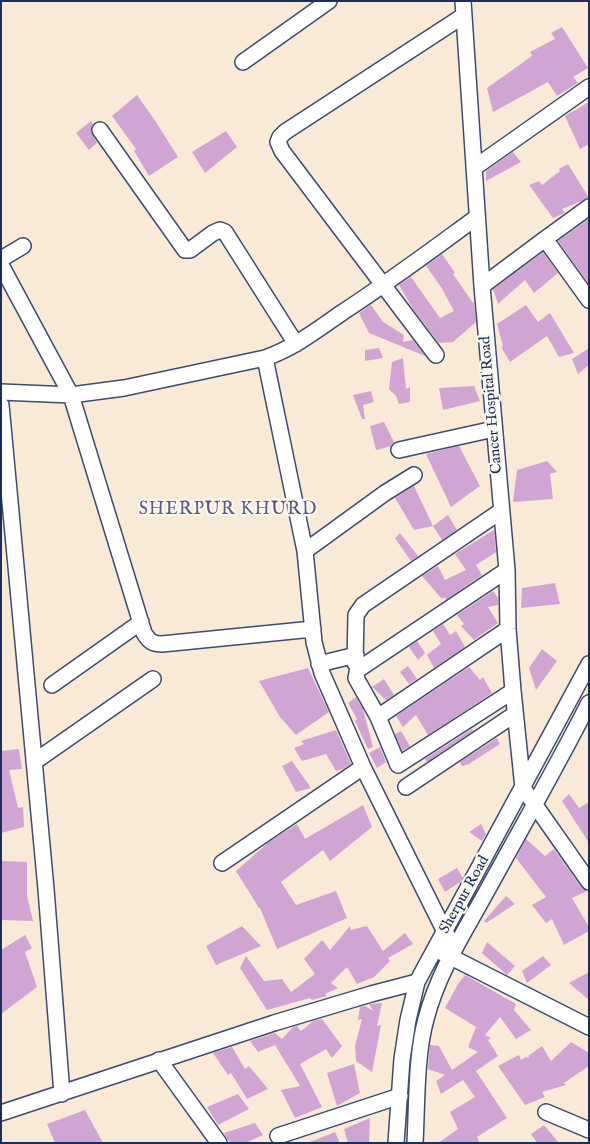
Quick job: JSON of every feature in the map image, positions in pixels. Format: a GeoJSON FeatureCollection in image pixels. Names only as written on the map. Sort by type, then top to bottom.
{"type":"FeatureCollection","features":[{"type":"Feature","properties":{"kind":"street"},"geometry":{"type":"LineString","coordinates":[[243,62],[329,1]]}},
{"type":"Feature","properties":{"kind":"street"},"geometry":{"type":"LineString","coordinates":[[436,355],[382,286],[278,142],[285,132],[464,6]]}},
{"type":"Feature","properties":{"kind":"street","name":"Cancer Hospital Road"},"geometry":{"type":"LineString","coordinates":[[464,6],[482,286],[506,570],[513,691],[523,788],[589,882]]}},
{"type":"Feature","properties":{"kind":"street"},"geometry":{"type":"LineString","coordinates":[[474,168],[589,87]]}},
{"type":"Feature","properties":{"kind":"street"},"geometry":{"type":"LineString","coordinates":[[100,130],[185,250],[190,250],[213,233],[220,230],[225,232],[296,344]]}},
{"type":"Feature","properties":{"kind":"street"},"geometry":{"type":"LineString","coordinates":[[482,286],[589,207]]}},
{"type":"Feature","properties":{"kind":"street"},"geometry":{"type":"LineString","coordinates":[[1,392],[71,395],[124,388],[284,352],[382,286],[477,217]]}},
{"type":"Feature","properties":{"kind":"street"},"geometry":{"type":"LineString","coordinates":[[545,239],[589,300]]}},
{"type":"Feature","properties":{"kind":"street"},"geometry":{"type":"LineString","coordinates":[[1,260],[24,246]]}},
{"type":"Feature","properties":{"kind":"street"},"geometry":{"type":"LineString","coordinates":[[1,265],[71,395],[148,640],[154,644],[313,628]]}},
{"type":"Feature","properties":{"kind":"street"},"geometry":{"type":"LineString","coordinates":[[264,358],[304,552],[314,642],[319,664],[363,767],[453,953]]}},
{"type":"Feature","properties":{"kind":"street"},"geometry":{"type":"LineString","coordinates":[[1,405],[62,1094]]}},
{"type":"Feature","properties":{"kind":"street"},"geometry":{"type":"LineString","coordinates":[[399,450],[494,430]]}},
{"type":"Feature","properties":{"kind":"street"},"geometry":{"type":"LineString","coordinates":[[304,552],[385,493],[414,475]]}},
{"type":"Feature","properties":{"kind":"street"},"geometry":{"type":"LineString","coordinates":[[501,511],[363,605],[356,615],[356,678],[378,717],[398,765],[513,691]]}},
{"type":"Feature","properties":{"kind":"street"},"geometry":{"type":"LineString","coordinates":[[357,661],[362,667],[506,570]]}},
{"type":"Feature","properties":{"kind":"street"},"geometry":{"type":"LineString","coordinates":[[52,685],[141,622]]}},
{"type":"Feature","properties":{"kind":"street"},"geometry":{"type":"LineString","coordinates":[[378,717],[508,629]]}},
{"type":"Feature","properties":{"kind":"street"},"geometry":{"type":"LineString","coordinates":[[319,664],[357,661]]}},
{"type":"Feature","properties":{"kind":"street","name":"Sherpur Road"},"geometry":{"type":"LineString","coordinates":[[396,1143],[408,1020],[417,982],[523,788],[583,689],[589,664]]}},
{"type":"Feature","properties":{"kind":"street"},"geometry":{"type":"LineString","coordinates":[[34,762],[153,679]]}},
{"type":"Feature","properties":{"kind":"street","name":"Sherpur Road"},"geometry":{"type":"LineString","coordinates":[[415,1143],[421,1045],[425,1020],[433,996],[453,953],[589,703]]}},
{"type":"Feature","properties":{"kind":"street"},"geometry":{"type":"LineString","coordinates":[[406,787],[515,714]]}},
{"type":"Feature","properties":{"kind":"street"},"geometry":{"type":"LineString","coordinates":[[222,864],[363,767]]}},
{"type":"Feature","properties":{"kind":"street"},"geometry":{"type":"LineString","coordinates":[[436,949],[453,953],[589,1027]]}},
{"type":"Feature","properties":{"kind":"street"},"geometry":{"type":"LineString","coordinates":[[1,1113],[283,1020],[417,982]]}},
{"type":"Feature","properties":{"kind":"street"},"geometry":{"type":"LineString","coordinates":[[160,1060],[220,1143]]}},
{"type":"Feature","properties":{"kind":"street"},"geometry":{"type":"LineString","coordinates":[[278,1136],[400,1096]]}},
{"type":"Feature","properties":{"kind":"street"},"geometry":{"type":"LineString","coordinates":[[546,1112],[589,1130]]}},
{"type":"Feature","properties":{"kind":"building"},"geometry":{"type":"Polygon","coordinates":[[[562,27],[588,68],[573,77],[578,83],[557,96],[548,82],[493,112],[487,88],[532,56],[530,52],[555,39],[551,33],[562,27]]]}},
{"type":"Feature","properties":{"kind":"building"},"geometry":{"type":"Polygon","coordinates":[[[137,95],[178,157],[149,176],[134,151],[136,149],[112,116],[137,95]]]}},
{"type":"Feature","properties":{"kind":"building"},"geometry":{"type":"Polygon","coordinates":[[[589,102],[589,144],[580,149],[565,116],[589,102]]]}},
{"type":"Feature","properties":{"kind":"building"},"geometry":{"type":"Polygon","coordinates":[[[91,121],[93,124],[91,131],[97,143],[89,150],[76,133],[91,121]]]}},
{"type":"Feature","properties":{"kind":"building"},"geometry":{"type":"Polygon","coordinates":[[[226,131],[237,147],[205,173],[192,152],[226,131]]]}},
{"type":"Feature","properties":{"kind":"building"},"geometry":{"type":"Polygon","coordinates":[[[513,152],[521,162],[486,181],[486,171],[513,152]]]}},
{"type":"Feature","properties":{"kind":"building"},"geometry":{"type":"Polygon","coordinates":[[[568,164],[589,198],[562,209],[565,213],[553,218],[529,185],[539,181],[542,185],[560,171],[559,169],[568,164]]]}},
{"type":"Feature","properties":{"kind":"building"},"geometry":{"type":"Polygon","coordinates":[[[589,219],[589,284],[558,241],[589,219]]]}},
{"type":"Feature","properties":{"kind":"building"},"geometry":{"type":"Polygon","coordinates":[[[543,252],[558,273],[534,293],[525,280],[498,304],[493,289],[543,252]]]}},
{"type":"Feature","properties":{"kind":"building"},"geometry":{"type":"Polygon","coordinates":[[[442,254],[455,273],[453,274],[474,302],[476,322],[453,342],[439,343],[413,309],[399,285],[411,277],[440,318],[454,311],[441,287],[426,266],[442,254]]]}},
{"type":"Feature","properties":{"kind":"building"},"geometry":{"type":"Polygon","coordinates":[[[371,305],[383,322],[404,335],[403,342],[413,340],[425,356],[369,333],[359,313],[371,305]]]}},
{"type":"Feature","properties":{"kind":"building"},"geometry":{"type":"Polygon","coordinates":[[[526,305],[538,322],[550,313],[574,353],[559,357],[547,336],[510,362],[501,347],[503,346],[497,324],[526,305]]]}},
{"type":"Feature","properties":{"kind":"building"},"geometry":{"type":"Polygon","coordinates":[[[379,348],[383,358],[365,361],[365,350],[379,348]]]}},
{"type":"Feature","properties":{"kind":"building"},"geometry":{"type":"Polygon","coordinates":[[[589,348],[589,365],[578,374],[572,359],[589,348]]]}},
{"type":"Feature","properties":{"kind":"building"},"geometry":{"type":"Polygon","coordinates":[[[403,358],[406,389],[410,387],[410,402],[399,404],[396,396],[389,389],[392,362],[403,358]]]}},
{"type":"Feature","properties":{"kind":"building"},"geometry":{"type":"Polygon","coordinates":[[[474,386],[480,401],[443,410],[439,388],[474,386]]]}},
{"type":"Feature","properties":{"kind":"building"},"geometry":{"type":"Polygon","coordinates":[[[371,391],[374,402],[363,405],[365,419],[362,419],[353,395],[371,391]]]}},
{"type":"Feature","properties":{"kind":"building"},"geometry":{"type":"Polygon","coordinates":[[[384,422],[394,442],[391,446],[376,450],[370,426],[384,422]]]}},
{"type":"Feature","properties":{"kind":"building"},"geometry":{"type":"Polygon","coordinates":[[[459,446],[480,486],[451,507],[426,454],[459,446]]]}},
{"type":"Feature","properties":{"kind":"building"},"geometry":{"type":"Polygon","coordinates":[[[547,461],[557,472],[550,474],[553,499],[513,502],[517,470],[547,461]]]}},
{"type":"Feature","properties":{"kind":"building"},"geometry":{"type":"Polygon","coordinates":[[[414,486],[433,526],[414,530],[395,498],[414,486]]]}},
{"type":"Feature","properties":{"kind":"building"},"geometry":{"type":"Polygon","coordinates":[[[448,515],[457,530],[442,540],[433,526],[448,515]]]}},
{"type":"Feature","properties":{"kind":"building"},"geometry":{"type":"Polygon","coordinates":[[[494,530],[496,552],[476,565],[482,575],[446,600],[445,597],[442,599],[422,576],[438,566],[445,580],[466,570],[455,554],[494,530]]]}},
{"type":"Feature","properties":{"kind":"building"},"geometry":{"type":"Polygon","coordinates":[[[400,533],[418,556],[411,561],[395,538],[400,533]]]}},
{"type":"Feature","properties":{"kind":"building"},"geometry":{"type":"Polygon","coordinates":[[[555,583],[560,604],[521,608],[522,588],[555,583]]]}},
{"type":"Feature","properties":{"kind":"building"},"geometry":{"type":"Polygon","coordinates":[[[493,591],[498,598],[498,605],[488,607],[498,623],[474,640],[461,626],[464,624],[457,615],[493,591]]]}},
{"type":"Feature","properties":{"kind":"building"},"geometry":{"type":"Polygon","coordinates":[[[443,624],[450,635],[456,631],[465,647],[434,668],[427,655],[441,644],[433,631],[443,624]]]}},
{"type":"Feature","properties":{"kind":"building"},"geometry":{"type":"Polygon","coordinates":[[[417,641],[425,653],[418,660],[409,647],[417,641]]]}},
{"type":"Feature","properties":{"kind":"building"},"geometry":{"type":"Polygon","coordinates":[[[542,649],[557,661],[536,690],[529,668],[542,649]]]}},
{"type":"Feature","properties":{"kind":"building"},"geometry":{"type":"Polygon","coordinates":[[[408,666],[417,679],[409,684],[400,672],[408,666]]]}},
{"type":"Feature","properties":{"kind":"building"},"geometry":{"type":"Polygon","coordinates":[[[469,667],[480,680],[483,677],[492,693],[428,735],[416,715],[403,727],[396,716],[469,667]]]}},
{"type":"Feature","properties":{"kind":"building"},"geometry":{"type":"Polygon","coordinates":[[[308,668],[329,712],[296,735],[280,717],[259,681],[308,668]]]}},
{"type":"Feature","properties":{"kind":"building"},"geometry":{"type":"Polygon","coordinates":[[[384,679],[394,695],[386,700],[372,687],[384,679]]]}},
{"type":"Feature","properties":{"kind":"building"},"geometry":{"type":"Polygon","coordinates":[[[356,697],[363,709],[373,747],[368,749],[355,721],[357,719],[348,703],[356,697]]]}},
{"type":"Feature","properties":{"kind":"building"},"geometry":{"type":"Polygon","coordinates":[[[472,729],[473,731],[427,762],[425,759],[472,729]]]}},
{"type":"Feature","properties":{"kind":"building"},"geometry":{"type":"Polygon","coordinates":[[[336,730],[351,764],[336,771],[326,754],[302,761],[294,748],[304,744],[301,741],[336,730]]]}},
{"type":"Feature","properties":{"kind":"building"},"geometry":{"type":"Polygon","coordinates":[[[401,731],[410,746],[402,751],[395,734],[401,731]]]}},
{"type":"Feature","properties":{"kind":"building"},"geometry":{"type":"Polygon","coordinates":[[[497,738],[500,744],[469,764],[462,766],[460,762],[497,738]]]}},
{"type":"Feature","properties":{"kind":"building"},"geometry":{"type":"Polygon","coordinates":[[[380,747],[386,762],[377,768],[369,753],[380,747]]]}},
{"type":"Feature","properties":{"kind":"building"},"geometry":{"type":"Polygon","coordinates":[[[19,749],[22,769],[9,770],[18,808],[23,807],[24,827],[1,833],[1,751],[19,749]]]}},
{"type":"Feature","properties":{"kind":"building"},"geometry":{"type":"Polygon","coordinates":[[[292,761],[311,788],[296,792],[282,766],[292,761]]]}},
{"type":"Feature","properties":{"kind":"building"},"geometry":{"type":"Polygon","coordinates":[[[569,794],[579,808],[589,802],[589,843],[562,801],[569,794]]]}},
{"type":"Feature","properties":{"kind":"building"},"geometry":{"type":"Polygon","coordinates":[[[363,805],[372,827],[330,861],[323,850],[281,882],[296,905],[336,891],[347,918],[277,949],[260,908],[236,871],[269,842],[297,824],[305,839],[363,805]]]}},
{"type":"Feature","properties":{"kind":"building"},"geometry":{"type":"Polygon","coordinates":[[[481,824],[486,834],[482,841],[469,832],[481,824]]]}},
{"type":"Feature","properties":{"kind":"building"},"geometry":{"type":"Polygon","coordinates":[[[526,839],[545,856],[554,849],[581,887],[587,891],[572,898],[589,927],[589,931],[564,945],[552,919],[546,923],[532,905],[546,897],[516,858],[526,839]]]}},
{"type":"Feature","properties":{"kind":"building"},"geometry":{"type":"Polygon","coordinates":[[[1,861],[27,862],[27,896],[33,921],[1,920],[1,861]]]}},
{"type":"Feature","properties":{"kind":"building"},"geometry":{"type":"Polygon","coordinates":[[[457,868],[463,878],[445,892],[438,879],[457,868]]]}},
{"type":"Feature","properties":{"kind":"building"},"geometry":{"type":"Polygon","coordinates":[[[506,896],[515,904],[486,923],[484,921],[506,896]]]}},
{"type":"Feature","properties":{"kind":"building"},"geometry":{"type":"Polygon","coordinates":[[[242,926],[261,946],[216,965],[206,946],[242,926]]]}},
{"type":"Feature","properties":{"kind":"building"},"geometry":{"type":"Polygon","coordinates":[[[350,926],[351,930],[367,926],[383,951],[405,933],[413,944],[388,958],[390,961],[374,977],[357,984],[347,967],[331,983],[338,988],[325,994],[327,996],[312,1000],[310,998],[267,1010],[240,968],[246,956],[264,981],[282,979],[291,992],[315,974],[304,959],[322,940],[330,950],[350,926]]]}},
{"type":"Feature","properties":{"kind":"building"},"geometry":{"type":"Polygon","coordinates":[[[25,935],[32,948],[25,952],[37,987],[1,1014],[1,950],[25,935]]]}},
{"type":"Feature","properties":{"kind":"building"},"geometry":{"type":"Polygon","coordinates":[[[487,942],[515,966],[507,975],[482,953],[487,942]]]}},
{"type":"Feature","properties":{"kind":"building"},"geometry":{"type":"Polygon","coordinates":[[[543,956],[551,965],[527,983],[522,971],[543,956]]]}},
{"type":"Feature","properties":{"kind":"building"},"geometry":{"type":"Polygon","coordinates":[[[589,972],[589,1000],[569,983],[589,972]]]}},
{"type":"Feature","properties":{"kind":"building"},"geometry":{"type":"Polygon","coordinates":[[[465,975],[516,1004],[514,1010],[531,1030],[516,1039],[500,1017],[485,1035],[491,1038],[488,1040],[498,1056],[476,1071],[507,1118],[477,1137],[480,1143],[438,1143],[458,1129],[450,1112],[475,1097],[463,1080],[441,1094],[436,1081],[445,1075],[428,1069],[430,1045],[439,1046],[452,1070],[478,1052],[468,1047],[476,1027],[445,1008],[465,975]]]}},
{"type":"Feature","properties":{"kind":"building"},"geometry":{"type":"Polygon","coordinates":[[[382,1003],[377,1026],[381,1025],[372,1072],[356,1061],[355,1046],[362,1019],[358,1020],[360,1007],[365,1006],[373,1011],[369,1004],[382,1003]]]}},
{"type":"Feature","properties":{"kind":"building"},"geometry":{"type":"Polygon","coordinates":[[[322,1019],[342,1046],[332,1058],[326,1049],[300,1064],[322,1107],[295,1118],[281,1090],[300,1086],[275,1045],[258,1052],[250,1041],[275,1033],[282,1039],[293,1027],[297,1026],[301,1031],[313,1021],[322,1019]]]}},
{"type":"Feature","properties":{"kind":"building"},"geometry":{"type":"Polygon","coordinates":[[[571,1042],[589,1053],[589,1066],[564,1083],[566,1085],[542,1092],[545,1097],[525,1105],[498,1066],[519,1055],[521,1060],[526,1057],[530,1058],[528,1056],[542,1046],[551,1061],[571,1042]]]}},
{"type":"Feature","properties":{"kind":"building"},"geometry":{"type":"Polygon","coordinates":[[[232,1047],[245,1069],[249,1066],[268,1089],[247,1099],[231,1073],[228,1075],[213,1053],[232,1047]]]}},
{"type":"Feature","properties":{"kind":"building"},"geometry":{"type":"Polygon","coordinates":[[[354,1064],[360,1093],[337,1106],[327,1073],[354,1064]]]}},
{"type":"Feature","properties":{"kind":"building"},"geometry":{"type":"Polygon","coordinates":[[[238,1094],[249,1109],[218,1125],[207,1107],[238,1094]]]}},
{"type":"Feature","properties":{"kind":"building"},"geometry":{"type":"Polygon","coordinates":[[[85,1110],[103,1143],[55,1143],[47,1124],[85,1110]]]}},
{"type":"Feature","properties":{"kind":"building"},"geometry":{"type":"Polygon","coordinates":[[[370,1118],[369,1143],[348,1143],[344,1129],[370,1118]]]}},
{"type":"Feature","properties":{"kind":"building"},"geometry":{"type":"Polygon","coordinates":[[[255,1123],[263,1135],[245,1143],[230,1143],[224,1133],[255,1123]]]}},
{"type":"Feature","properties":{"kind":"building"},"geometry":{"type":"Polygon","coordinates":[[[544,1125],[559,1143],[537,1143],[531,1134],[544,1125]]]}},
{"type":"Feature","properties":{"kind":"building"},"geometry":{"type":"Polygon","coordinates":[[[335,1132],[340,1143],[310,1143],[310,1142],[335,1132]]]}},
{"type":"Feature","properties":{"kind":"district","name":"SHERPUR KHURD"},"geometry":{"type":"Point","coordinates":[228,510]}}]}
